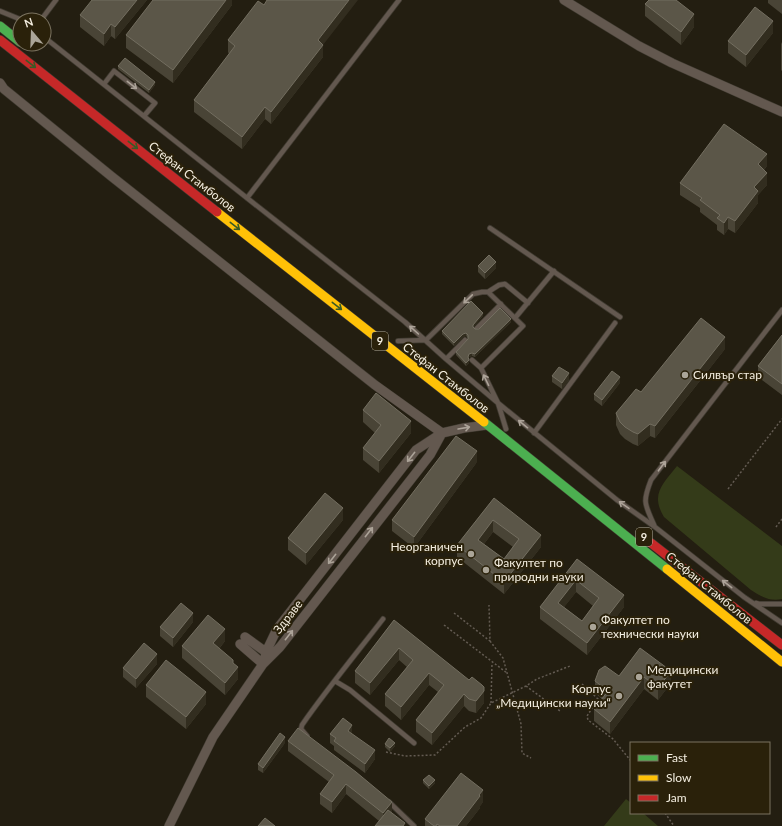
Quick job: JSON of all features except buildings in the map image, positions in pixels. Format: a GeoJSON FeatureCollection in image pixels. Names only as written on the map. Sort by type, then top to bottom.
{"type":"FeatureCollection","features":[{"type":"Feature","properties":{"kind":"highway"},"geometry":{"type":"LineString","coordinates":[[0,26],[12,36]]}},
{"type":"Feature","properties":{"kind":"highway","name":"Стефан Стамболов"},"geometry":{"type":"LineString","coordinates":[[0,40],[487,425],[782,662]]}},
{"type":"Feature","properties":{"kind":"highway","name":"Стефан Стамболов"},"geometry":{"type":"LineString","coordinates":[[395,339],[410,351]]}},
{"type":"Feature","properties":{"kind":"highway","name":"Стефан Стамболов"},"geometry":{"type":"LineString","coordinates":[[452,385],[556,468]]}},
{"type":"Feature","properties":{"kind":"highway","name":"Стефан Стамболов"},"geometry":{"type":"LineString","coordinates":[[644,537],[782,645]]}},
{"type":"Feature","properties":{"kind":"highway","name":"9"},"geometry":{"type":"LineString","coordinates":[[759,644],[782,669]]}},
{"type":"Feature","properties":{"kind":"street"},"geometry":{"type":"LineString","coordinates":[[564,0],[639,46],[672,63],[782,112]]}},
{"type":"Feature","properties":{"kind":"street"},"geometry":{"type":"LineString","coordinates":[[0,83],[4,89],[105,171],[363,376],[442,433]]}},
{"type":"Feature","properties":{"kind":"street"},"geometry":{"type":"LineString","coordinates":[[169,826],[212,737],[264,664],[278,629],[416,450],[442,433],[487,425]]}},
{"type":"Feature","properties":{"kind":"street","name":"Здраве"},"geometry":{"type":"LineString","coordinates":[[269,654],[280,647],[430,455],[442,433]]}},
{"type":"Feature","properties":{"kind":"street"},"geometry":{"type":"LineString","coordinates":[[264,664],[243,640],[269,654]]}},
{"type":"Feature","properties":{"kind":"lane"},"geometry":{"type":"LineString","coordinates":[[47,12],[56,0]]}},
{"type":"Feature","properties":{"kind":"lane"},"geometry":{"type":"LineString","coordinates":[[247,198],[399,0]]}},
{"type":"Feature","properties":{"kind":"lane"},"geometry":{"type":"LineString","coordinates":[[0,11],[12,16]]}},
{"type":"Feature","properties":{"kind":"lane"},"geometry":{"type":"LineString","coordinates":[[52,42],[405,322],[498,403],[617,500],[655,526],[744,597],[782,623]]}},
{"type":"Feature","properties":{"kind":"lane"},"geometry":{"type":"LineString","coordinates":[[104,84],[114,71],[154,103],[144,116]]}},
{"type":"Feature","properties":{"kind":"lane"},"geometry":{"type":"LineString","coordinates":[[490,228],[620,317]]}},
{"type":"Feature","properties":{"kind":"lane"},"geometry":{"type":"LineString","coordinates":[[515,318],[554,271]]}},
{"type":"Feature","properties":{"kind":"lane"},"geometry":{"type":"LineString","coordinates":[[395,339],[426,340],[473,294],[488,292],[498,285],[505,284],[528,303]]}},
{"type":"Feature","properties":{"kind":"lane"},"geometry":{"type":"LineString","coordinates":[[480,368],[523,326],[488,292]]}},
{"type":"Feature","properties":{"kind":"lane"},"geometry":{"type":"LineString","coordinates":[[476,329],[501,304]]}},
{"type":"Feature","properties":{"kind":"lane"},"geometry":{"type":"LineString","coordinates":[[655,526],[644,504],[651,480],[782,310]]}},
{"type":"Feature","properties":{"kind":"lane"},"geometry":{"type":"LineString","coordinates":[[534,433],[615,323]]}},
{"type":"Feature","properties":{"kind":"lane"},"geometry":{"type":"LineString","coordinates":[[446,359],[460,348],[465,340]]}},
{"type":"Feature","properties":{"kind":"lane"},"geometry":{"type":"LineString","coordinates":[[472,360],[480,368],[498,403],[506,429]]}},
{"type":"Feature","properties":{"kind":"lane"},"geometry":{"type":"LineString","coordinates":[[744,597],[759,604],[782,604]]}},
{"type":"Feature","properties":{"kind":"lane"},"geometry":{"type":"LineString","coordinates":[[310,739],[301,729],[302,725],[324,693],[383,619]]}},
{"type":"Feature","properties":{"kind":"lane"},"geometry":{"type":"LineString","coordinates":[[335,681],[350,690],[414,744]]}},
{"type":"Feature","properties":{"kind":"lane"},"geometry":{"type":"LineString","coordinates":[[382,796],[414,826]]}},
{"type":"Feature","properties":{"kind":"path"},"geometry":{"type":"LineString","coordinates":[[728,489],[782,419]]}},
{"type":"Feature","properties":{"kind":"path"},"geometry":{"type":"LineString","coordinates":[[776,527],[782,519]]}},
{"type":"Feature","properties":{"kind":"path"},"geometry":{"type":"LineString","coordinates":[[489,605],[490,641]]}},
{"type":"Feature","properties":{"kind":"path"},"geometry":{"type":"LineString","coordinates":[[454,613],[490,641],[503,658],[521,724],[522,753],[531,758]]}},
{"type":"Feature","properties":{"kind":"path"},"geometry":{"type":"LineString","coordinates":[[444,625],[507,673]]}},
{"type":"Feature","properties":{"kind":"path"},"geometry":{"type":"LineString","coordinates":[[492,662],[492,703]]}},
{"type":"Feature","properties":{"kind":"path"},"geometry":{"type":"LineString","coordinates":[[386,752],[405,756],[435,755],[465,727],[480,718],[492,703],[537,679],[570,666]]}},
{"type":"Feature","properties":{"kind":"path"},"geometry":{"type":"LineString","coordinates":[[582,684],[598,699],[587,716],[588,720],[613,739],[630,760]]}},
{"type":"Feature","properties":{"kind":"path"},"geometry":{"type":"LineString","coordinates":[[526,686],[560,711]]}},
{"type":"Feature","properties":{"kind":"path"},"geometry":{"type":"LineString","coordinates":[[666,814],[674,826]]}},
{"type":"Feature","properties":{"kind":"green space"},"geometry":{"type":"Polygon","coordinates":[[[677,466],[782,546],[782,599],[769,599],[751,590],[664,517],[658,502],[658,496],[663,484],[677,466]]]}},
{"type":"Feature","properties":{"kind":"green space"},"geometry":{"type":"Polygon","coordinates":[[[626,799],[630,802],[630,814],[644,814],[658,826],[604,826],[626,799]]]}},
{"type":"Feature","properties":{"kind":"traffic: fast"},"geometry":{"type":"LineString","coordinates":[[0,26],[12,36]]}},
{"type":"Feature","properties":{"kind":"traffic: fast"},"geometry":{"type":"LineString","coordinates":[[484,422],[667,569]]}},
{"type":"Feature","properties":{"kind":"traffic: slow"},"geometry":{"type":"LineString","coordinates":[[217,212],[484,422]]}},
{"type":"Feature","properties":{"kind":"traffic: slow"},"geometry":{"type":"LineString","coordinates":[[667,569],[782,662]]}},
{"type":"Feature","properties":{"kind":"traffic: jam"},"geometry":{"type":"LineString","coordinates":[[0,40],[217,212]]}},
{"type":"Feature","properties":{"kind":"traffic: jam"},"geometry":{"type":"LineString","coordinates":[[651,543],[782,645]]}},
{"type":"Feature","properties":{"kind":"place","name":"Силвър стар"},"geometry":{"type":"Point","coordinates":[685,375]}},
{"type":"Feature","properties":{"kind":"place","name":"Неорганичен корпус"},"geometry":{"type":"Point","coordinates":[471,554]}},
{"type":"Feature","properties":{"kind":"place","name":"Факултет по природни науки"},"geometry":{"type":"Point","coordinates":[486,570]}},
{"type":"Feature","properties":{"kind":"place","name":"Факултет по технически науки"},"geometry":{"type":"Point","coordinates":[593,627]}},
{"type":"Feature","properties":{"kind":"place","name":"Медицински факутет"},"geometry":{"type":"Point","coordinates":[639,677]}},
{"type":"Feature","properties":{"kind":"place","name":"Корпус „Медицински науки“"},"geometry":{"type":"Point","coordinates":[619,696]}}]}
